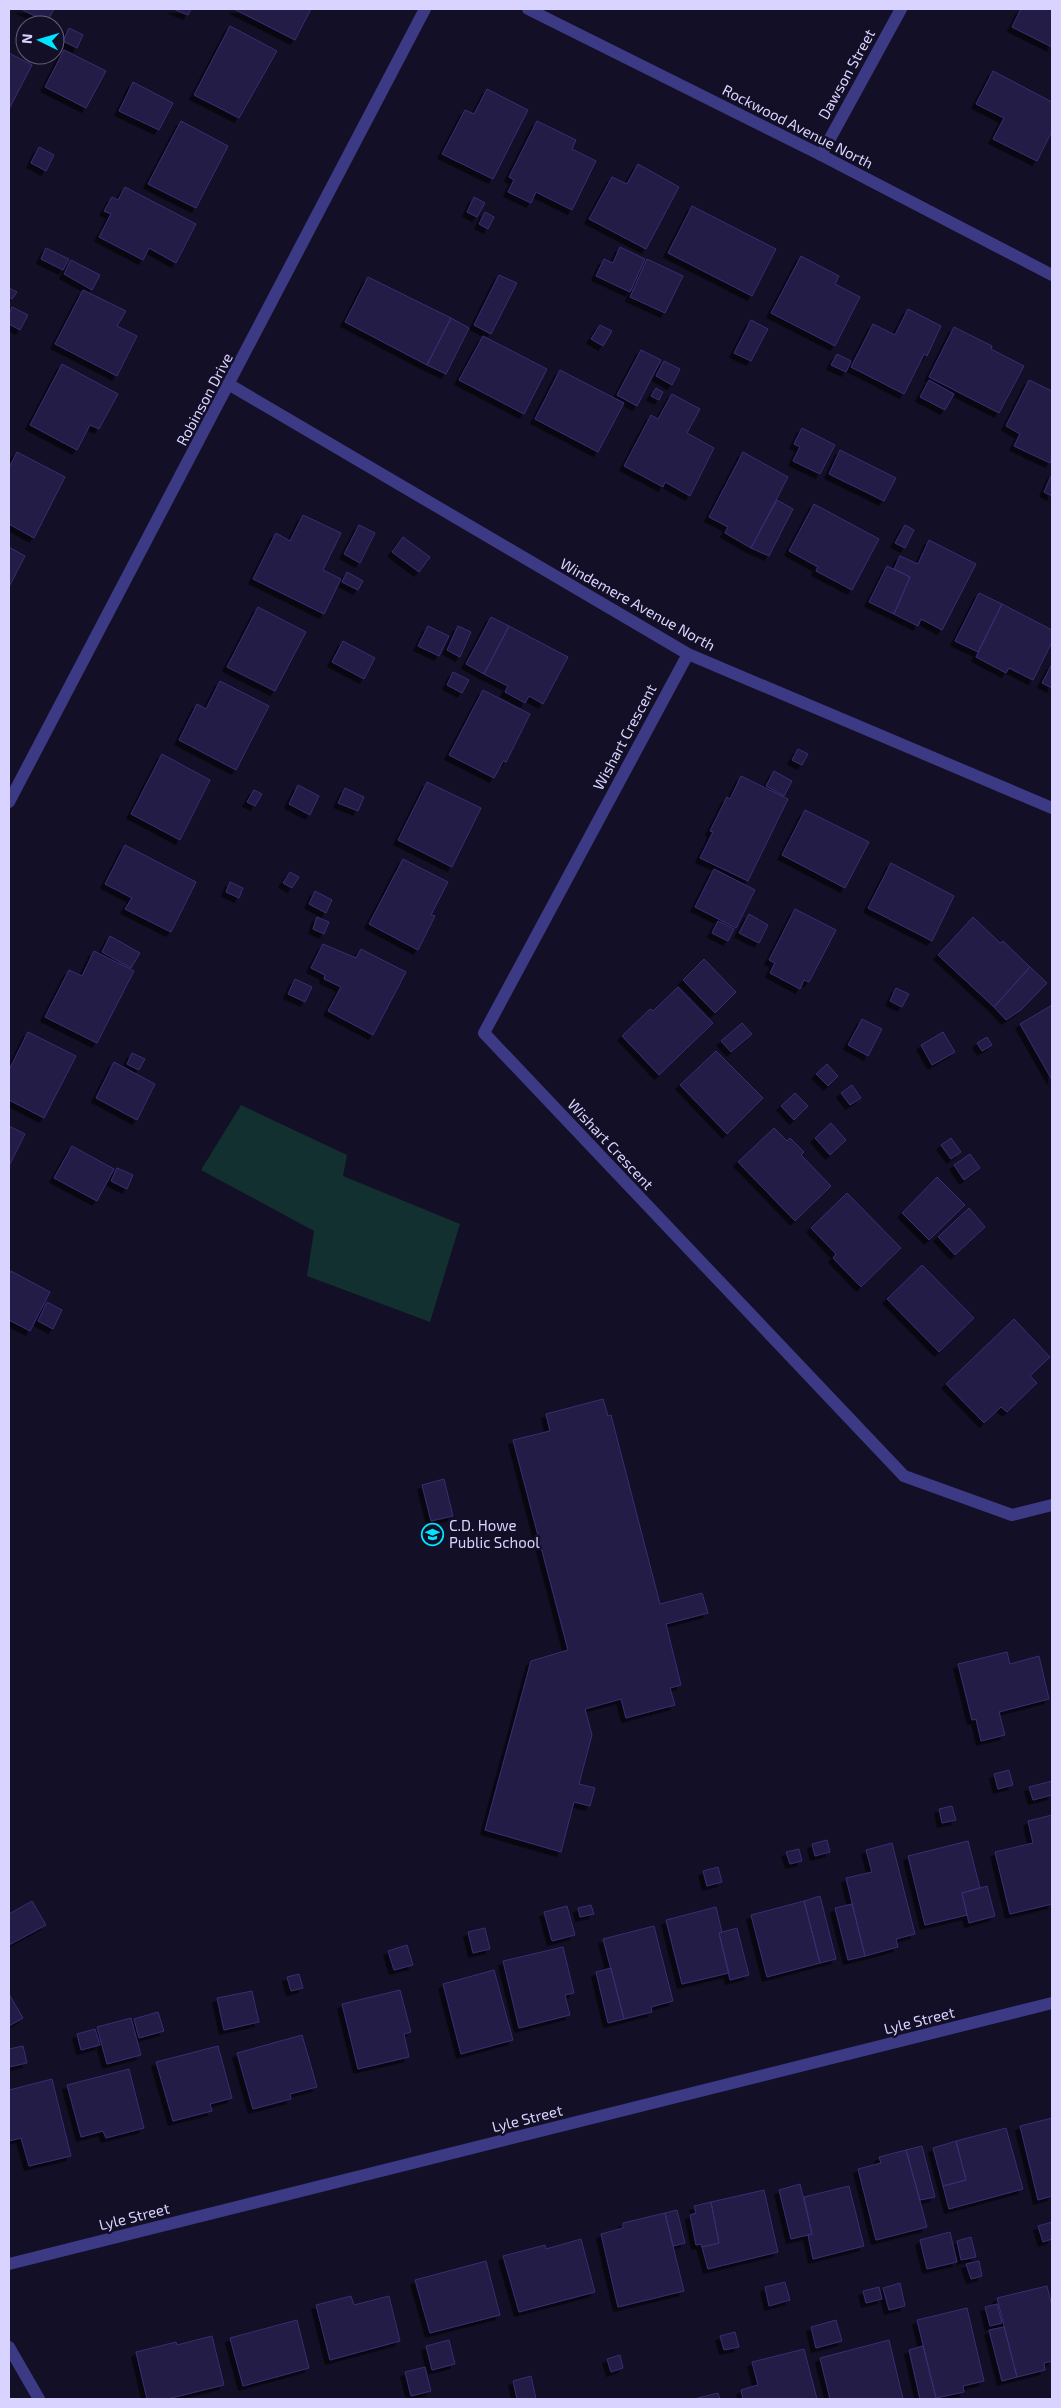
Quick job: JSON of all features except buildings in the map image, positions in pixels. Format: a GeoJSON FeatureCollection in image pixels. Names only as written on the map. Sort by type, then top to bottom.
{"type":"FeatureCollection","features":[{"type":"Feature","properties":{"kind":"street","name":"Robinson Drive"},"geometry":{"type":"LineString","coordinates":[[9,802],[230,385],[425,9]]}},
{"type":"Feature","properties":{"kind":"street","name":"Rockwood Avenue North"},"geometry":{"type":"LineString","coordinates":[[528,9],[821,155],[1052,275]]}},
{"type":"Feature","properties":{"kind":"street","name":"Dawson Street"},"geometry":{"type":"LineString","coordinates":[[821,155],[900,9]]}},
{"type":"Feature","properties":{"kind":"street","name":"Windemere Avenue North"},"geometry":{"type":"LineString","coordinates":[[230,385],[688,654],[1052,808]]}},
{"type":"Feature","properties":{"kind":"street","name":"Wishart Crescent"},"geometry":{"type":"LineString","coordinates":[[688,654],[484,1033],[904,1476],[1012,1515],[1052,1505]]}},
{"type":"Feature","properties":{"kind":"street","name":"Lyle Street"},"geometry":{"type":"LineString","coordinates":[[9,2264],[1052,2003]]}},
{"type":"Feature","properties":{"kind":"street"},"geometry":{"type":"LineString","coordinates":[[9,2347],[39,2399]]}},
{"type":"Feature","properties":{"kind":"green space"},"geometry":{"type":"Polygon","coordinates":[[[241,1105],[347,1155],[343,1176],[460,1224],[430,1322],[307,1276],[314,1231],[201,1170],[241,1105]]]}},
{"type":"Feature","properties":{"kind":"place","name":"C.D. Howe Public School"},"geometry":{"type":"Point","coordinates":[433,1534]}}]}
